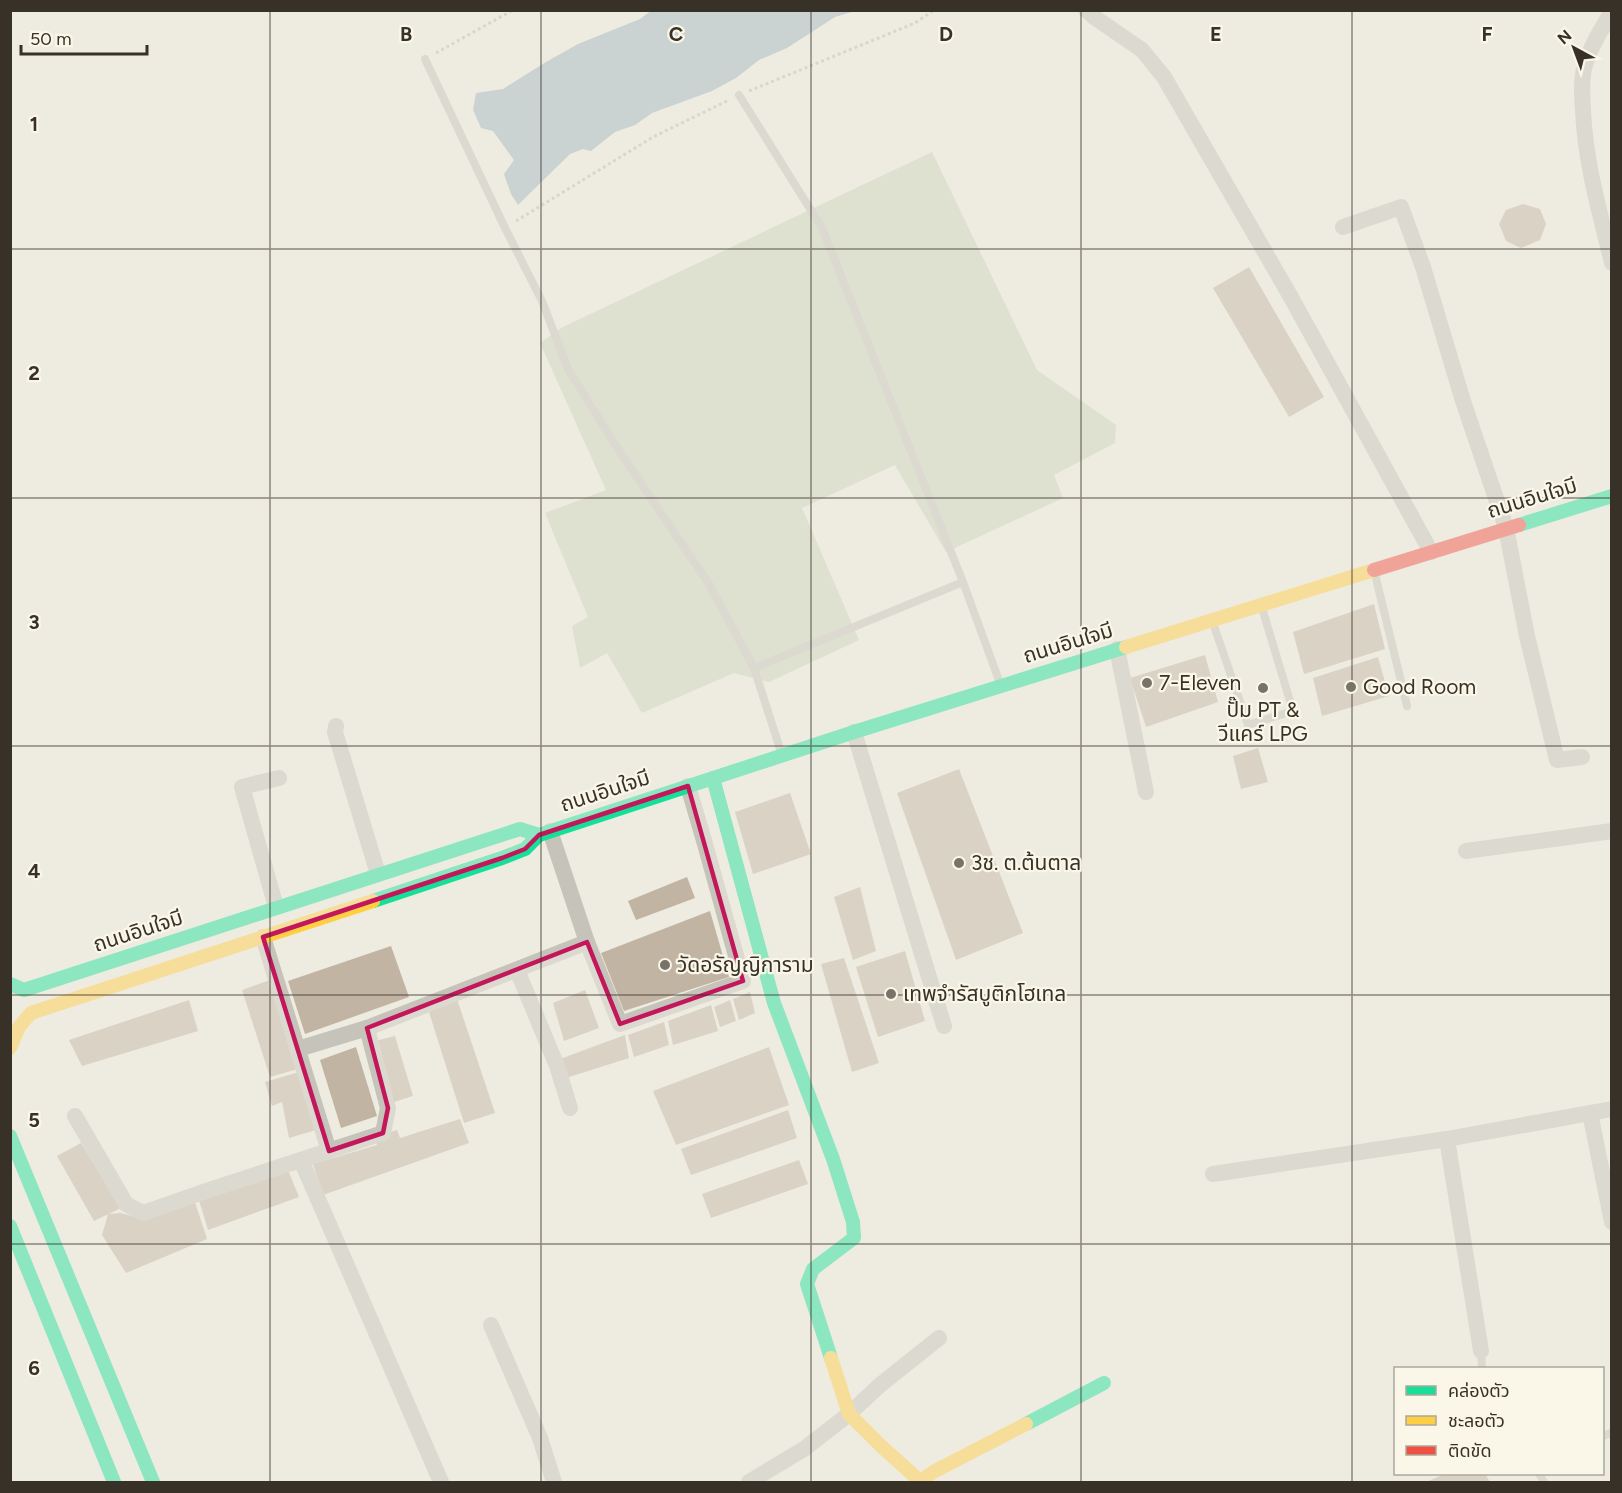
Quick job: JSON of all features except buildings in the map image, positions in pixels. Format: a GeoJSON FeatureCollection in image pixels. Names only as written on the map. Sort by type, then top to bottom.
{"type":"FeatureCollection","features":[{"type":"Feature","properties":{"kind":"main road","name":"ถนนอินใจมี"},"geometry":{"type":"LineString","coordinates":[[10,1020],[502,858],[525,849],[544,833],[782,755],[1611,496]]}},
{"type":"Feature","properties":{"kind":"main road"},"geometry":{"type":"LineString","coordinates":[[713,778],[774,1003],[833,1159],[853,1222],[854,1238],[813,1269],[807,1284],[849,1414],[920,1482],[935,1471],[1104,1383]]}},
{"type":"Feature","properties":{"kind":"main road","name":"ถนนอินใจมี"},"geometry":{"type":"LineString","coordinates":[[15,990],[520,829],[544,833]]}},
{"type":"Feature","properties":{"kind":"main road"},"geometry":{"type":"LineString","coordinates":[[10,1048],[19,1027],[31,1013]]}},
{"type":"Feature","properties":{"kind":"main road"},"geometry":{"type":"LineString","coordinates":[[10,1136],[153,1482]]}},
{"type":"Feature","properties":{"kind":"main road"},"geometry":{"type":"LineString","coordinates":[[10,1226],[114,1482]]}},
{"type":"Feature","properties":{"kind":"street"},"geometry":{"type":"LineString","coordinates":[[1086,10],[1142,50],[1164,77],[1292,299],[1431,552]]}},
{"type":"Feature","properties":{"kind":"street"},"geometry":{"type":"LineString","coordinates":[[1611,11],[1590,52],[1582,84],[1584,127],[1606,213],[1611,263]]}},
{"type":"Feature","properties":{"kind":"street"},"geometry":{"type":"LineString","coordinates":[[1343,227],[1401,207],[1423,267],[1463,401],[1506,528],[1527,636],[1557,760],[1582,757]]}},
{"type":"Feature","properties":{"kind":"street"},"geometry":{"type":"LineString","coordinates":[[1117,649],[1146,792]]}},
{"type":"Feature","properties":{"kind":"street"},"geometry":{"type":"LineString","coordinates":[[336,726],[335,732],[378,874]]}},
{"type":"Feature","properties":{"kind":"street"},"geometry":{"type":"LineString","coordinates":[[854,732],[944,1026]]}},
{"type":"Feature","properties":{"kind":"street"},"geometry":{"type":"LineString","coordinates":[[276,907],[242,787],[279,777]]}},
{"type":"Feature","properties":{"kind":"street"},"geometry":{"type":"LineString","coordinates":[[544,833],[620,1024],[743,981],[688,786]]}},
{"type":"Feature","properties":{"kind":"street"},"geometry":{"type":"LineString","coordinates":[[1466,851],[1611,831]]}},
{"type":"Feature","properties":{"kind":"street"},"geometry":{"type":"LineString","coordinates":[[263,937],[329,1151]]}},
{"type":"Feature","properties":{"kind":"street"},"geometry":{"type":"LineString","coordinates":[[298,1049],[367,1029],[587,942]]}},
{"type":"Feature","properties":{"kind":"street"},"geometry":{"type":"LineString","coordinates":[[517,970],[557,1066],[570,1108]]}},
{"type":"Feature","properties":{"kind":"street"},"geometry":{"type":"LineString","coordinates":[[75,1116],[126,1203],[143,1213],[383,1133],[388,1108],[367,1029]]}},
{"type":"Feature","properties":{"kind":"street"},"geometry":{"type":"LineString","coordinates":[[1213,1174],[1447,1139],[1611,1109]]}},
{"type":"Feature","properties":{"kind":"street"},"geometry":{"type":"LineString","coordinates":[[1590,1113],[1611,1222]]}},
{"type":"Feature","properties":{"kind":"street"},"geometry":{"type":"LineString","coordinates":[[1447,1139],[1481,1360]]}},
{"type":"Feature","properties":{"kind":"street"},"geometry":{"type":"LineString","coordinates":[[301,1160],[441,1482]]}},
{"type":"Feature","properties":{"kind":"street"},"geometry":{"type":"LineString","coordinates":[[491,1325],[540,1438],[554,1482]]}},
{"type":"Feature","properties":{"kind":"street"},"geometry":{"type":"LineString","coordinates":[[749,1482],[804,1449],[939,1338]]}},
{"type":"Feature","properties":{"kind":"lane"},"geometry":{"type":"LineString","coordinates":[[425,59],[542,301],[568,369],[709,584],[754,668],[782,755]]}},
{"type":"Feature","properties":{"kind":"lane"},"geometry":{"type":"LineString","coordinates":[[739,95],[822,228],[963,582],[1001,686]]}},
{"type":"Feature","properties":{"kind":"lane"},"geometry":{"type":"LineString","coordinates":[[1374,570],[1407,706]]}},
{"type":"Feature","properties":{"kind":"lane"},"geometry":{"type":"LineString","coordinates":[[754,668],[963,582]]}},
{"type":"Feature","properties":{"kind":"lane"},"geometry":{"type":"LineString","coordinates":[[1212,620],[1248,725],[1281,715],[1293,711],[1258,605]]}},
{"type":"Feature","properties":{"kind":"path"},"geometry":{"type":"LineString","coordinates":[[425,59],[513,10]]}},
{"type":"Feature","properties":{"kind":"path"},"geometry":{"type":"LineString","coordinates":[[505,228],[653,137],[739,95],[915,23],[933,10]]}},
{"type":"Feature","properties":{"kind":"highlighted area"},"geometry":{"type":"Polygon","coordinates":[[[688,786],[743,981],[620,1024],[587,942],[367,1028],[388,1108],[383,1133],[329,1151],[263,937],[502,858],[525,849],[539,835],[688,786]]]}},
{"type":"Feature","properties":{"kind":"green space"},"geometry":{"type":"Polygon","coordinates":[[[932,152],[1037,370],[1116,425],[1115,443],[1054,475],[1063,498],[946,552],[895,465],[802,508],[859,640],[769,682],[734,673],[642,713],[607,653],[580,668],[572,626],[588,617],[545,513],[606,490],[540,343],[563,327],[932,152]]]}},
{"type":"Feature","properties":{"kind":"water"},"geometry":{"type":"Polygon","coordinates":[[[652,10],[855,11],[835,17],[787,48],[759,60],[736,78],[712,91],[652,113],[635,125],[615,132],[591,151],[583,149],[570,154],[518,205],[511,194],[504,174],[514,160],[493,131],[481,128],[473,110],[476,93],[503,89],[578,44],[640,19],[652,10]]]}},
{"type":"Feature","properties":{"kind":"traffic: fast"},"geometry":{"type":"LineString","coordinates":[[1519,525],[1612,496]]}},
{"type":"Feature","properties":{"kind":"traffic: fast"},"geometry":{"type":"LineString","coordinates":[[373,901],[525,849],[539,835],[854,732],[1126,647]]}},
{"type":"Feature","properties":{"kind":"traffic: fast"},"geometry":{"type":"LineString","coordinates":[[713,778],[774,1003],[833,1159],[853,1222],[854,1238],[813,1269],[807,1284],[831,1358]]}},
{"type":"Feature","properties":{"kind":"traffic: fast"},"geometry":{"type":"LineString","coordinates":[[10,984],[24,990],[520,829],[539,835]]}},
{"type":"Feature","properties":{"kind":"traffic: fast"},"geometry":{"type":"LineString","coordinates":[[10,1136],[153,1482]]}},
{"type":"Feature","properties":{"kind":"traffic: fast"},"geometry":{"type":"LineString","coordinates":[[10,1226],[114,1482]]}},
{"type":"Feature","properties":{"kind":"traffic: fast"},"geometry":{"type":"LineString","coordinates":[[1026,1424],[1104,1383]]}},
{"type":"Feature","properties":{"kind":"traffic: slow"},"geometry":{"type":"LineString","coordinates":[[1126,647],[1374,570]]}},
{"type":"Feature","properties":{"kind":"traffic: slow"},"geometry":{"type":"LineString","coordinates":[[10,1048],[19,1027],[31,1013],[373,901]]}},
{"type":"Feature","properties":{"kind":"traffic: slow"},"geometry":{"type":"LineString","coordinates":[[831,1358],[849,1414],[920,1481],[1026,1424]]}},
{"type":"Feature","properties":{"kind":"traffic: jam"},"geometry":{"type":"LineString","coordinates":[[1374,570],[1519,525]]}},
{"type":"Feature","properties":{"kind":"place","name":"7-Eleven"},"geometry":{"type":"Point","coordinates":[1147,683]}},
{"type":"Feature","properties":{"kind":"place","name":"Good Room"},"geometry":{"type":"Point","coordinates":[1351,687]}},
{"type":"Feature","properties":{"kind":"place","name":"ปั๊ม PT & วีแคร์ LPG"},"geometry":{"type":"Point","coordinates":[1263,688]}},
{"type":"Feature","properties":{"kind":"place","name":"3ช. ต.ต้นตาล"},"geometry":{"type":"Point","coordinates":[959,863]}},
{"type":"Feature","properties":{"kind":"place","name":"วัดอรัญญิการาม"},"geometry":{"type":"Point","coordinates":[665,965]}},
{"type":"Feature","properties":{"kind":"place","name":"เทพจำรัสบูติกโฮเทล"},"geometry":{"type":"Point","coordinates":[891,994]}}]}
